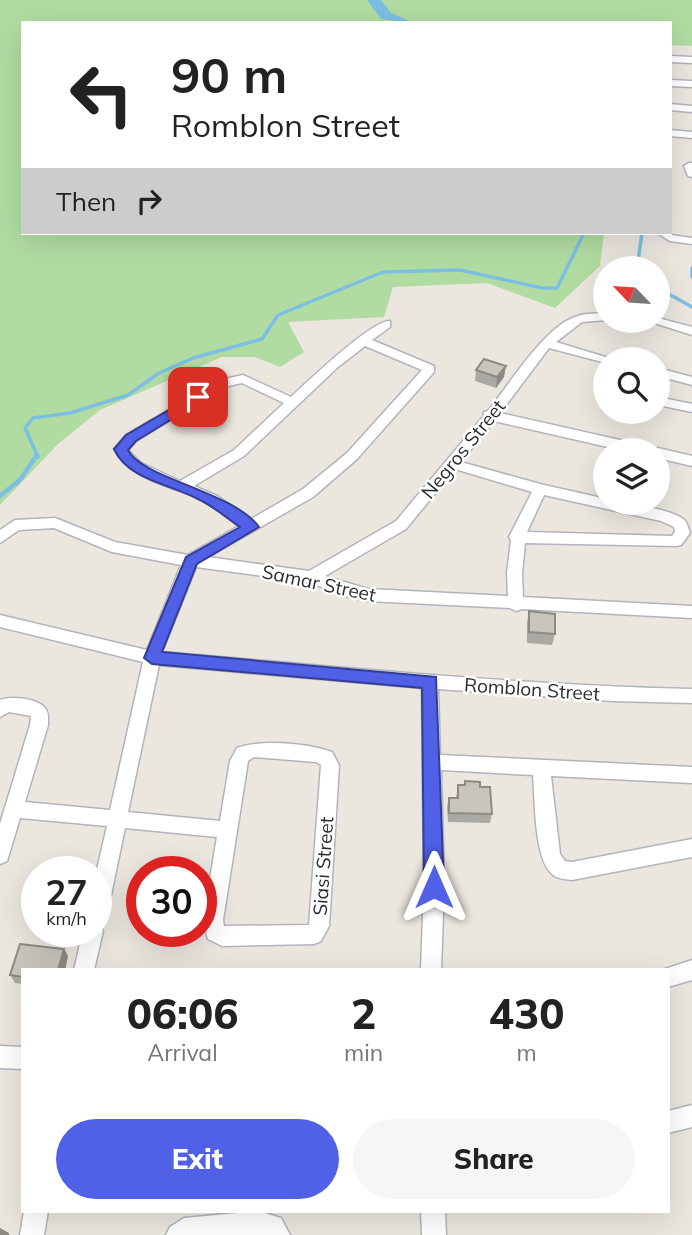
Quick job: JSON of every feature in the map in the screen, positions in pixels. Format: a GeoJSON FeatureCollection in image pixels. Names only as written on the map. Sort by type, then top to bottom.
{"type":"FeatureCollection","features":[{"type":"Feature","properties":{"kind":"street"},"geometry":{"type":"LineString","coordinates":[[672,59],[692,60]]}},
{"type":"Feature","properties":{"kind":"street"},"geometry":{"type":"LineString","coordinates":[[672,83],[692,84]]}},
{"type":"Feature","properties":{"kind":"street"},"geometry":{"type":"LineString","coordinates":[[672,107],[692,109]]}},
{"type":"Feature","properties":{"kind":"street"},"geometry":{"type":"LineString","coordinates":[[672,133],[692,135]]}},
{"type":"Feature","properties":{"kind":"street"},"geometry":{"type":"LineString","coordinates":[[692,166],[689,166],[692,174]]}},
{"type":"Feature","properties":{"kind":"street"},"geometry":{"type":"LineString","coordinates":[[666,235],[692,241]]}},
{"type":"Feature","properties":{"kind":"street","name":"Negros Street"},"geometry":{"type":"LineString","coordinates":[[311,577],[401,525],[489,415],[515,387],[546,343],[579,319],[593,318]]}},
{"type":"Feature","properties":{"kind":"street"},"geometry":{"type":"LineString","coordinates":[[181,487],[239,453],[334,364],[386,324]]}},
{"type":"Feature","properties":{"kind":"street"},"geometry":{"type":"LineString","coordinates":[[670,325],[692,331]]}},
{"type":"Feature","properties":{"kind":"street"},"geometry":{"type":"LineString","coordinates":[[111,856],[152,658],[191,561],[308,493],[352,456],[430,369],[363,341]]}},
{"type":"Feature","properties":{"kind":"street"},"geometry":{"type":"LineString","coordinates":[[546,343],[593,356]]}},
{"type":"Feature","properties":{"kind":"street"},"geometry":{"type":"LineString","coordinates":[[670,375],[692,381]]}},
{"type":"Feature","properties":{"kind":"street"},"geometry":{"type":"LineString","coordinates":[[252,527],[204,495],[181,487],[126,460],[121,449],[131,438],[220,383],[243,379],[294,404]]}},
{"type":"Feature","properties":{"kind":"street"},"geometry":{"type":"LineString","coordinates":[[670,403],[692,408]]}},
{"type":"Feature","properties":{"kind":"street"},"geometry":{"type":"LineString","coordinates":[[489,415],[593,439]]}},
{"type":"Feature","properties":{"kind":"street"},"geometry":{"type":"LineString","coordinates":[[670,456],[692,461]]}},
{"type":"Feature","properties":{"kind":"street"},"geometry":{"type":"LineString","coordinates":[[452,464],[540,489],[664,517],[680,524],[683,533],[677,541],[516,537]]}},
{"type":"Feature","properties":{"kind":"street"},"geometry":{"type":"LineString","coordinates":[[516,605],[513,573],[516,537],[540,489]]}},
{"type":"Feature","properties":{"kind":"street","name":"Samar Street"},"geometry":{"type":"LineString","coordinates":[[0,538],[15,524],[55,523],[113,547],[191,561],[311,577],[344,590],[368,595],[516,605],[692,612]]}},
{"type":"Feature","properties":{"kind":"street","name":"Romblon Street"},"geometry":{"type":"LineString","coordinates":[[0,621],[152,658],[430,682],[692,695]]}},
{"type":"Feature","properties":{"kind":"street"},"geometry":{"type":"LineString","coordinates":[[430,682],[433,762],[430,968]]}},
{"type":"Feature","properties":{"kind":"street"},"geometry":{"type":"LineString","coordinates":[[0,710],[6,705],[33,708],[39,713],[15,809],[0,855]]}},
{"type":"Feature","properties":{"kind":"street","name":"Siasi Street"},"geometry":{"type":"LineString","coordinates":[[254,750],[326,757],[330,765],[319,926],[314,934],[222,936],[215,932],[212,920],[226,830],[243,753],[254,750]]}},
{"type":"Feature","properties":{"kind":"street"},"geometry":{"type":"LineString","coordinates":[[433,762],[692,775]]}},
{"type":"Feature","properties":{"kind":"street"},"geometry":{"type":"LineString","coordinates":[[541,769],[551,857],[559,869],[572,872],[692,848]]}},
{"type":"Feature","properties":{"kind":"street"},"geometry":{"type":"LineString","coordinates":[[15,809],[226,830]]}},
{"type":"Feature","properties":{"kind":"street"},"geometry":{"type":"LineString","coordinates":[[84,968],[89,947]]}},
{"type":"Feature","properties":{"kind":"street"},"geometry":{"type":"LineString","coordinates":[[670,976],[692,970]]}},
{"type":"Feature","properties":{"kind":"street"},"geometry":{"type":"LineString","coordinates":[[0,1057],[21,1058]]}},
{"type":"Feature","properties":{"kind":"street"},"geometry":{"type":"LineString","coordinates":[[670,1122],[692,1116]]}},
{"type":"Feature","properties":{"kind":"street"},"geometry":{"type":"LineString","coordinates":[[32,1235],[36,1213]]}},
{"type":"Feature","properties":{"kind":"street"},"geometry":{"type":"LineString","coordinates":[[433,1213],[433,1235]]}},
{"type":"Feature","properties":{"kind":"street"},"geometry":{"type":"LineString","coordinates":[[178,1235],[184,1230],[258,1223],[273,1226],[278,1235]]}},
{"type":"Feature","properties":{"kind":"green space"},"geometry":{"type":"Polygon","coordinates":[[[0,0],[692,0],[692,46],[672,45],[672,21],[21,21],[21,235],[604,235],[601,256],[593,256],[593,273],[555,308],[487,283],[393,287],[384,317],[288,322],[304,352],[280,367],[255,357],[222,357],[100,410],[58,444],[0,505],[0,0]]]}},
{"type":"Feature","properties":{"kind":"building"},"geometry":{"type":"Polygon","coordinates":[[[484,359],[506,366],[497,377],[476,370],[484,359]]]}},
{"type":"Feature","properties":{"kind":"building"},"geometry":{"type":"Polygon","coordinates":[[[529,611],[555,614],[555,634],[529,632],[529,611]]]}},
{"type":"Feature","properties":{"kind":"building"},"geometry":{"type":"Polygon","coordinates":[[[465,781],[480,782],[480,787],[490,787],[492,814],[449,813],[449,798],[458,798],[458,785],[465,785],[465,781]]]}},
{"type":"Feature","properties":{"kind":"building"},"geometry":{"type":"Polygon","coordinates":[[[20,944],[21,947],[64,949],[59,968],[21,968],[21,977],[10,975],[20,944]]]}},
{"type":"Feature","properties":{"kind":"waterway"},"geometry":{"type":"LineString","coordinates":[[374,0],[386,16],[402,21]]}},
{"type":"Feature","properties":{"kind":"waterway"},"geometry":{"type":"LineString","coordinates":[[38,457],[25,428],[33,418],[70,413],[128,395],[159,373],[193,358],[262,339],[278,315],[383,272],[460,270],[542,288],[557,288],[583,235]]}},
{"type":"Feature","properties":{"kind":"waterway"},"geometry":{"type":"LineString","coordinates":[[639,256],[642,235]]}},
{"type":"Feature","properties":{"kind":"waterway"},"geometry":{"type":"LineString","coordinates":[[692,268],[692,277]]}},
{"type":"Feature","properties":{"kind":"waterway"},"geometry":{"type":"LineString","coordinates":[[670,295],[692,307]]}},
{"type":"Feature","properties":{"kind":"waterway"},"geometry":{"type":"LineString","coordinates":[[0,496],[20,480],[37,455]]}},
{"type":"Feature","properties":{"kind":"route"},"geometry":{"type":"LineString","coordinates":[[198,397],[131,438],[121,449],[126,460],[158,478],[204,495],[252,527],[191,561],[152,658],[430,682],[434,887]]}}]}
